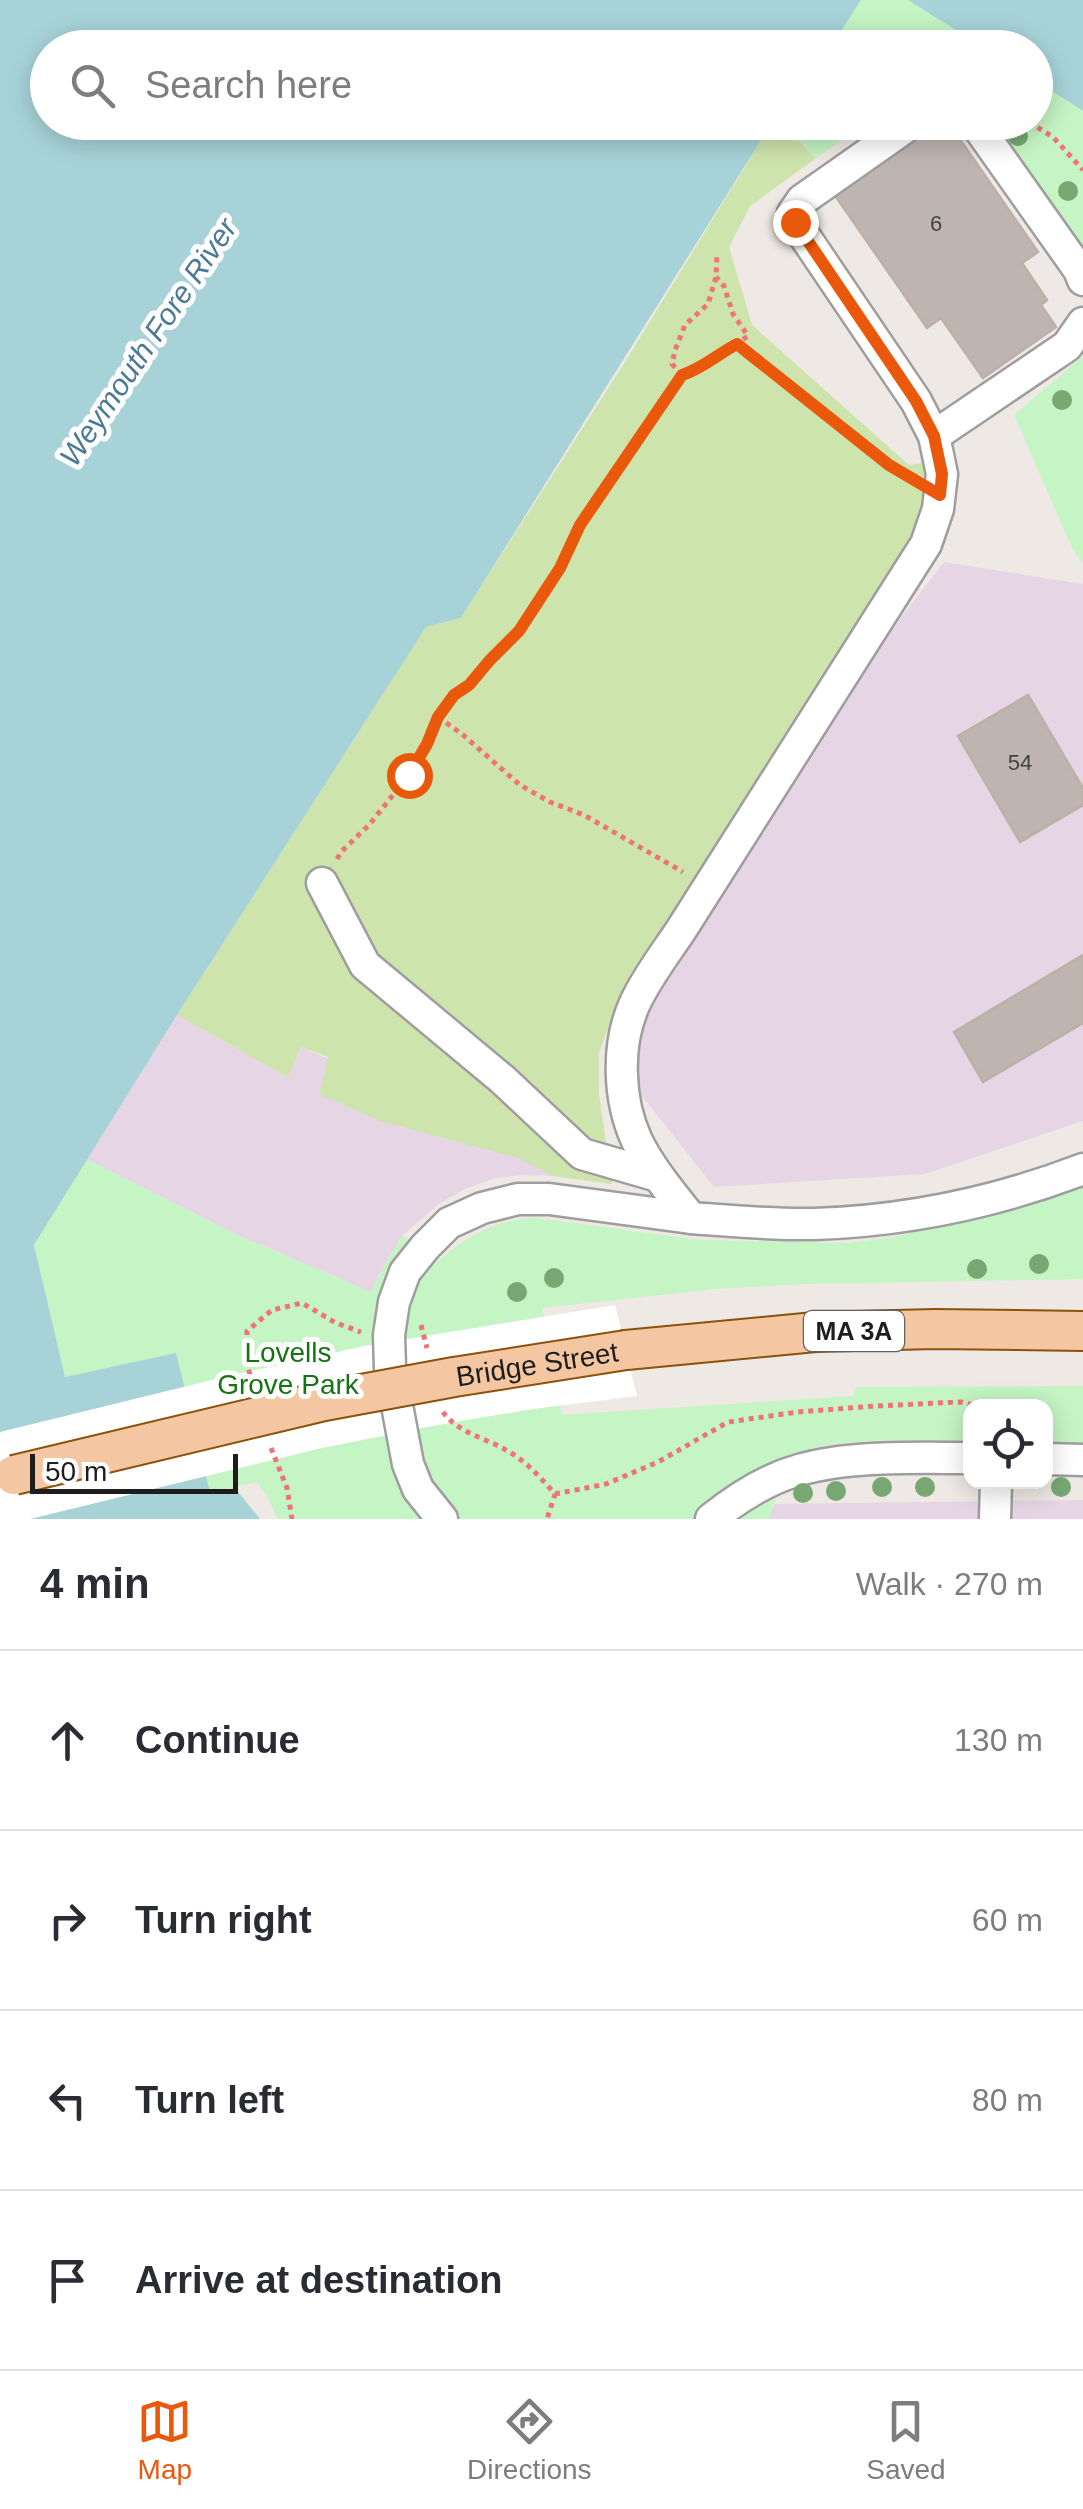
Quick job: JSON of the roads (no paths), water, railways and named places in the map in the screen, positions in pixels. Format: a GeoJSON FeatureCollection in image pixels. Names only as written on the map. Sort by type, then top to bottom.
{"type":"FeatureCollection","features":[{"type":"Feature","properties":{"kind":"main road","name":"Bridge Street"},"geometry":{"type":"LineString","coordinates":[[0,1479],[324,1402],[626,1350],[815,1332],[1083,1331]]}},
{"type":"Feature","properties":{"kind":"lane"},"geometry":{"type":"LineString","coordinates":[[691,1218],[658,1176],[636,1138],[623,1094],[621,1050],[633,1007],[926,544],[938,508],[942,474],[934,436],[916,401],[793,214],[802,200],[888,140]]}},
{"type":"Feature","properties":{"kind":"lane"},"geometry":{"type":"LineString","coordinates":[[987,140],[1083,280]]}},
{"type":"Feature","properties":{"kind":"lane"},"geometry":{"type":"LineString","coordinates":[[934,436],[1067,346],[1083,324]]}},
{"type":"Feature","properties":{"kind":"lane"},"geometry":{"type":"LineString","coordinates":[[322,883],[365,965],[502,1079],[582,1154],[658,1176]]}},
{"type":"Feature","properties":{"kind":"lane"},"geometry":{"type":"LineString","coordinates":[[442,1519],[418,1490],[408,1464],[395,1406],[389,1335],[394,1302],[405,1272],[449,1223],[518,1198],[550,1198],[691,1218],[814,1224],[942,1210],[1002,1197],[1083,1170]]}},
{"type":"Feature","properties":{"kind":"lane"},"geometry":{"type":"LineString","coordinates":[[711,1519],[732,1502],[797,1470],[828,1464],[963,1458]]}},
{"type":"Feature","properties":{"kind":"lane"},"geometry":{"type":"LineString","coordinates":[[1053,1459],[1083,1460]]}},
{"type":"Feature","properties":{"kind":"lane"},"geometry":{"type":"LineString","coordinates":[[994,1519],[996,1489]]}},
{"type":"Feature","properties":{"kind":"water","name":"Weymouth Fore River"},"geometry":{"type":"Polygon","coordinates":[[[0,0],[861,0],[842,30],[30,30],[30,140],[761,140],[461,618],[426,627],[34,1245],[65,1377],[176,1353],[210,1492],[235,1488],[260,1519],[0,1519],[0,0]]]}},
{"type":"Feature","properties":{"kind":"water"},"geometry":{"type":"Polygon","coordinates":[[[908,0],[1083,0],[1083,111],[1053,92],[1053,30],[956,30],[908,0]]]}},
{"type":"Feature","properties":{"kind":"park label","name":"Lovells Grove Park"},"geometry":{"type":"Point","coordinates":[288,1368]}}]}
